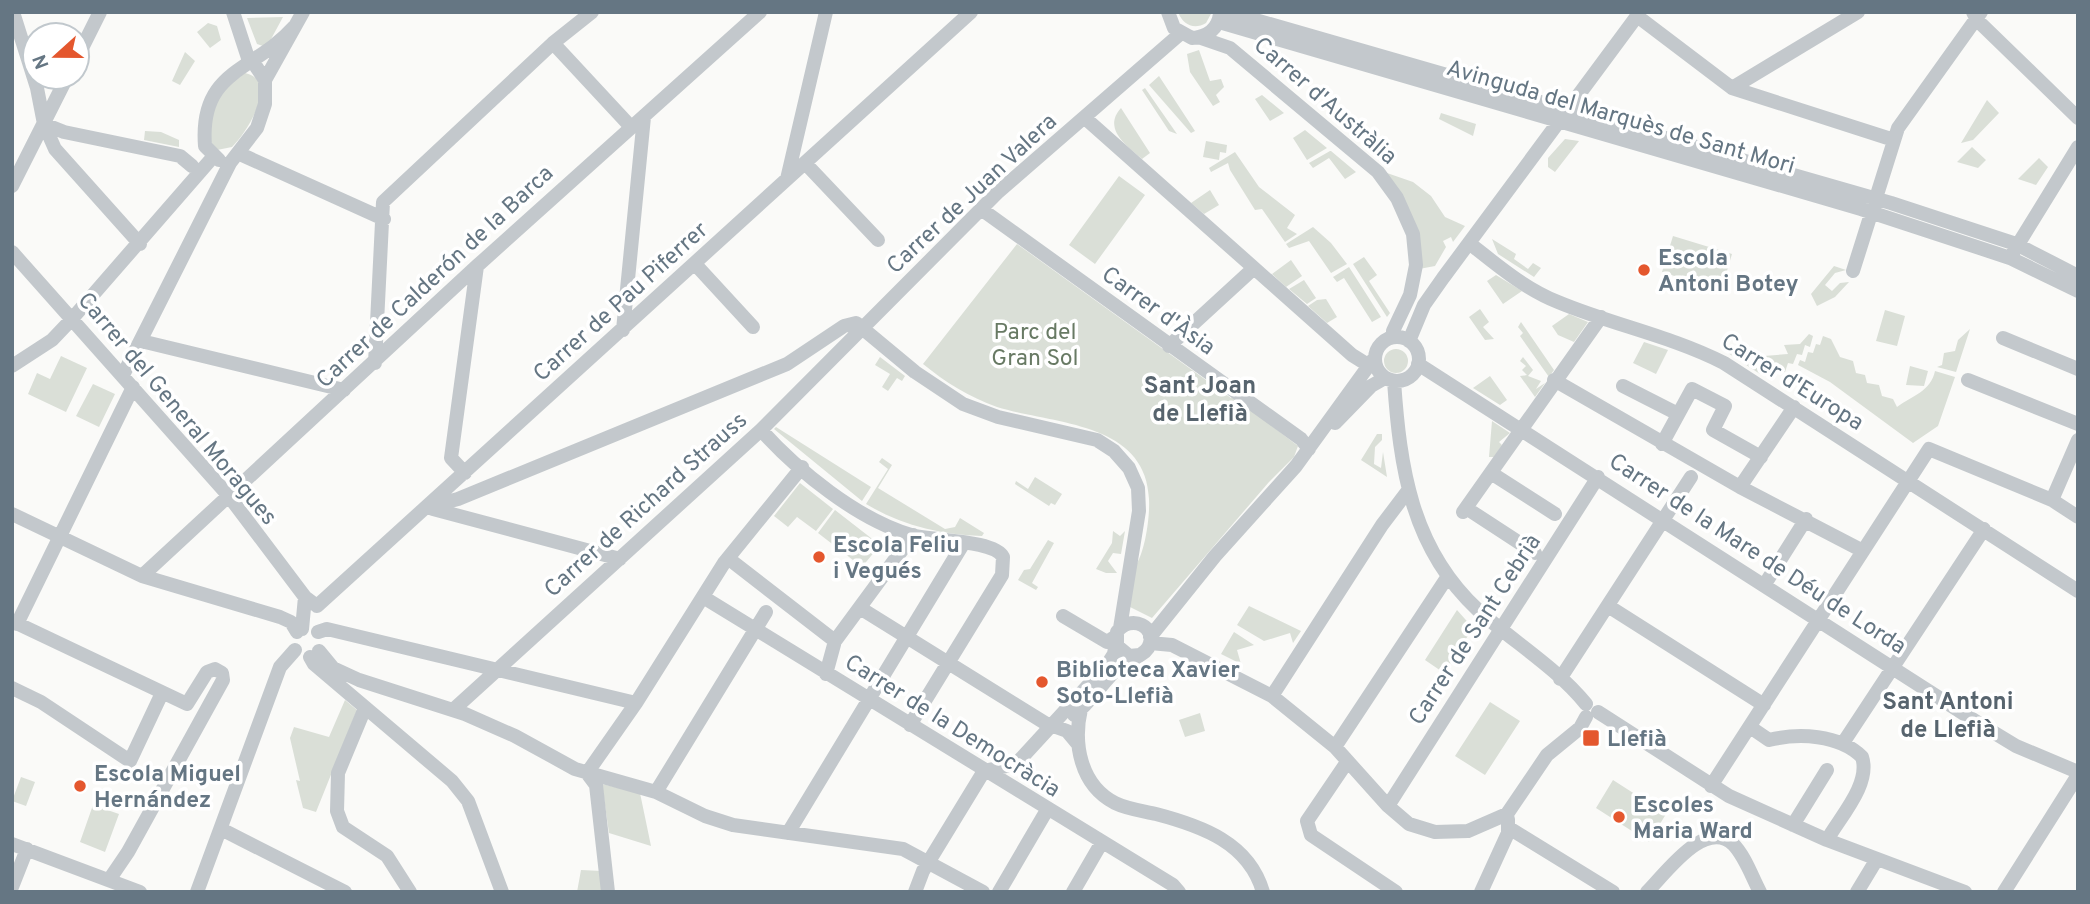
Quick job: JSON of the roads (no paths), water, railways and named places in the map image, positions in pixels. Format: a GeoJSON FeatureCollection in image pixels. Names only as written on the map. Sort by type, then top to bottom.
{"type":"FeatureCollection","features":[{"type":"Feature","properties":{"kind":"street"},"geometry":{"type":"LineString","coordinates":[[13,12],[37,88],[44,124],[55,149],[140,244]]}},
{"type":"Feature","properties":{"kind":"street"},"geometry":{"type":"LineString","coordinates":[[91,30],[100,12]]}},
{"type":"Feature","properties":{"kind":"street"},"geometry":{"type":"LineString","coordinates":[[123,375],[235,158],[257,128],[265,104],[265,80],[303,12]]}},
{"type":"Feature","properties":{"kind":"street"},"geometry":{"type":"LineString","coordinates":[[375,363],[383,202],[553,43],[592,12]]}},
{"type":"Feature","properties":{"kind":"street","name":"Carrer de Calderón de la Barca"},"geometry":{"type":"LineString","coordinates":[[142,576],[477,266],[760,12]]}},
{"type":"Feature","properties":{"kind":"street"},"geometry":{"type":"LineString","coordinates":[[787,181],[826,12]]}},
{"type":"Feature","properties":{"kind":"street","name":"Carrer de Pau Piferrer"},"geometry":{"type":"LineString","coordinates":[[317,606],[971,12]]}},
{"type":"Feature","properties":{"kind":"street"},"geometry":{"type":"LineString","coordinates":[[1168,12],[1169,20],[1180,34]]}},
{"type":"Feature","properties":{"kind":"street"},"geometry":{"type":"LineString","coordinates":[[1732,88],[1858,12]]}},
{"type":"Feature","properties":{"kind":"street"},"geometry":{"type":"LineString","coordinates":[[234,13],[251,62],[265,80]]}},
{"type":"Feature","properties":{"kind":"street"},"geometry":{"type":"LineString","coordinates":[[1309,449],[1381,344],[1402,339],[1424,304],[1638,14],[1732,88],[1894,140]]}},
{"type":"Feature","properties":{"kind":"street"},"geometry":{"type":"LineString","coordinates":[[1853,271],[1898,128],[1977,15],[2078,118]]}},
{"type":"Feature","properties":{"kind":"street"},"geometry":{"type":"LineString","coordinates":[[1198,37],[1211,31],[1222,16]]}},
{"type":"Feature","properties":{"kind":"street","name":"Avinguda del Marquès de Sant Mori"},"geometry":{"type":"LineString","coordinates":[[1222,16],[1873,206],[2013,251]]}},
{"type":"Feature","properties":{"kind":"street"},"geometry":{"type":"LineString","coordinates":[[12,366],[52,340],[140,244],[209,151],[204,132],[211,101],[226,78],[278,45],[294,27]]}},
{"type":"Feature","properties":{"kind":"street","name":"Carrer d'Austràlia"},"geometry":{"type":"LineString","coordinates":[[1180,34],[1230,48],[1378,172],[1398,198],[1413,234],[1416,265],[1410,295],[1393,331],[1402,339]]}},
{"type":"Feature","properties":{"kind":"street","name":"Carrer de Juan Valera"},"geometry":{"type":"LineString","coordinates":[[865,328],[910,277],[981,209],[1180,34]]}},
{"type":"Feature","properties":{"kind":"street"},"geometry":{"type":"LineString","coordinates":[[553,43],[631,127]]}},
{"type":"Feature","properties":{"kind":"street"},"geometry":{"type":"LineString","coordinates":[[12,186],[61,91]]}},
{"type":"Feature","properties":{"kind":"street"},"geometry":{"type":"LineString","coordinates":[[623,330],[644,117]]}},
{"type":"Feature","properties":{"kind":"street"},"geometry":{"type":"LineString","coordinates":[[1085,118],[1352,355],[1371,361],[1389,380],[1407,492],[1428,542],[1448,576],[1476,608],[1560,679],[1590,711],[1711,786],[1793,825],[1965,892]]}},
{"type":"Feature","properties":{"kind":"street"},"geometry":{"type":"LineString","coordinates":[[44,124],[64,132],[180,156],[192,166]]}},
{"type":"Feature","properties":{"kind":"street"},"geometry":{"type":"LineString","coordinates":[[2013,251],[2078,147]]}},
{"type":"Feature","properties":{"kind":"street"},"geometry":{"type":"LineString","coordinates":[[209,151],[235,158],[384,219]]}},
{"type":"Feature","properties":{"kind":"street"},"geometry":{"type":"LineString","coordinates":[[168,209],[192,166],[209,151]]}},
{"type":"Feature","properties":{"kind":"street"},"geometry":{"type":"LineString","coordinates":[[805,163],[878,240]]}},
{"type":"Feature","properties":{"kind":"street","name":"Carrer d'Àsia"},"geometry":{"type":"LineString","coordinates":[[981,209],[1301,439],[1309,449]]}},
{"type":"Feature","properties":{"kind":"street","name":"Carrer d'Europa"},"geometry":{"type":"LineString","coordinates":[[1469,243],[1533,288],[1558,302],[1687,344],[1910,480],[2078,591]]}},
{"type":"Feature","properties":{"kind":"street"},"geometry":{"type":"LineString","coordinates":[[2013,251],[2078,276]]}},
{"type":"Feature","properties":{"kind":"street"},"geometry":{"type":"LineString","coordinates":[[2013,251],[2078,290]]}},
{"type":"Feature","properties":{"kind":"street","name":"Carrer del General Moragues"},"geometry":{"type":"LineString","coordinates":[[12,252],[228,495],[304,597],[317,606]]}},
{"type":"Feature","properties":{"kind":"street"},"geometry":{"type":"LineString","coordinates":[[695,264],[752,327]]}},
{"type":"Feature","properties":{"kind":"street"},"geometry":{"type":"LineString","coordinates":[[465,473],[451,458],[477,266]]}},
{"type":"Feature","properties":{"kind":"street"},"geometry":{"type":"LineString","coordinates":[[1170,346],[1254,268]]}},
{"type":"Feature","properties":{"kind":"street"},"geometry":{"type":"LineString","coordinates":[[1535,553],[1464,510],[1601,317]]}},
{"type":"Feature","properties":{"kind":"street"},"geometry":{"type":"LineString","coordinates":[[428,507],[458,499],[786,365],[844,326],[856,323],[915,372],[963,404],[998,417],[1097,440],[1114,451],[1129,468],[1138,488],[1139,511],[1114,654],[1016,764],[984,771],[930,861],[915,892]]}},
{"type":"Feature","properties":{"kind":"street","name":"Carrer de Richard Strauss"},"geometry":{"type":"LineString","coordinates":[[453,710],[761,430],[865,328]]}},
{"type":"Feature","properties":{"kind":"street"},"geometry":{"type":"LineString","coordinates":[[2003,338],[2078,369]]}},
{"type":"Feature","properties":{"kind":"street"},"geometry":{"type":"LineString","coordinates":[[1051,725],[1067,721],[1114,672],[1140,655],[1215,556],[1309,449],[1371,386],[1412,375],[1418,364],[1417,351],[1402,339]]}},
{"type":"Feature","properties":{"kind":"street"},"geometry":{"type":"LineString","coordinates":[[141,341],[344,390]]}},
{"type":"Feature","properties":{"kind":"street","name":"Carrer de la Mare de Déu de Lorda"},"geometry":{"type":"LineString","coordinates":[[1418,364],[2016,746],[2078,774]]}},
{"type":"Feature","properties":{"kind":"street"},"geometry":{"type":"LineString","coordinates":[[1555,380],[1662,444],[1863,551]]}},
{"type":"Feature","properties":{"kind":"street"},"geometry":{"type":"LineString","coordinates":[[1968,380],[2078,424]]}},
{"type":"Feature","properties":{"kind":"street"},"geometry":{"type":"LineString","coordinates":[[1623,386],[1678,414]]}},
{"type":"Feature","properties":{"kind":"street"},"geometry":{"type":"LineString","coordinates":[[109,880],[128,852],[223,680],[222,673],[215,669],[207,672],[187,704],[15,622],[133,387]]}},
{"type":"Feature","properties":{"kind":"street"},"geometry":{"type":"LineString","coordinates":[[1662,444],[1692,389],[1725,405],[1713,430],[1761,457]]}},
{"type":"Feature","properties":{"kind":"street"},"geometry":{"type":"LineString","coordinates":[[1740,487],[1794,407]]}},
{"type":"Feature","properties":{"kind":"street"},"geometry":{"type":"LineString","coordinates":[[761,430],[860,514],[913,535],[962,544],[986,545],[1000,552],[1004,566],[996,585],[911,725]]}},
{"type":"Feature","properties":{"kind":"street"},"geometry":{"type":"LineString","coordinates":[[2052,500],[2078,440]]}},
{"type":"Feature","properties":{"kind":"street"},"geometry":{"type":"LineString","coordinates":[[1711,786],[1821,620],[1929,449],[2052,500],[2078,517]]}},
{"type":"Feature","properties":{"kind":"street"},"geometry":{"type":"LineString","coordinates":[[587,773],[636,703],[729,559],[802,467]]}},
{"type":"Feature","properties":{"kind":"street"},"geometry":{"type":"LineString","coordinates":[[1491,473],[1555,514]]}},
{"type":"Feature","properties":{"kind":"street","name":"Carrer de Sant Cebrià"},"geometry":{"type":"LineString","coordinates":[[1388,806],[1598,477]]}},
{"type":"Feature","properties":{"kind":"street"},"geometry":{"type":"LineString","coordinates":[[1560,679],[1691,477]]}},
{"type":"Feature","properties":{"kind":"street"},"geometry":{"type":"LineString","coordinates":[[1272,696],[1382,525],[1407,492]]}},
{"type":"Feature","properties":{"kind":"street"},"geometry":{"type":"LineString","coordinates":[[428,507],[620,559]]}},
{"type":"Feature","properties":{"kind":"street"},"geometry":{"type":"LineString","coordinates":[[12,513],[142,576],[291,622],[321,640],[314,654]]}},
{"type":"Feature","properties":{"kind":"street"},"geometry":{"type":"LineString","coordinates":[[1765,584],[1806,519]]}},
{"type":"Feature","properties":{"kind":"street"},"geometry":{"type":"LineString","coordinates":[[1843,743],[1984,530]]}},
{"type":"Feature","properties":{"kind":"street"},"geometry":{"type":"LineString","coordinates":[[826,674],[835,641],[913,535]]}},
{"type":"Feature","properties":{"kind":"street"},"geometry":{"type":"LineString","coordinates":[[788,833],[962,544]]}},
{"type":"Feature","properties":{"kind":"street"},"geometry":{"type":"LineString","coordinates":[[1063,615],[1107,642],[1130,622],[1141,624],[1155,619],[1201,567],[1215,556]]}},
{"type":"Feature","properties":{"kind":"street"},"geometry":{"type":"LineString","coordinates":[[729,559],[835,641]]}},
{"type":"Feature","properties":{"kind":"street"},"geometry":{"type":"LineString","coordinates":[[1335,747],[1448,576]]}},
{"type":"Feature","properties":{"kind":"street"},"geometry":{"type":"LineString","coordinates":[[304,597],[307,631]]}},
{"type":"Feature","properties":{"kind":"street","name":"Carrer de la Democràcia"},"geometry":{"type":"LineString","coordinates":[[703,597],[754,631],[1173,885],[1178,892]]}},
{"type":"Feature","properties":{"kind":"street"},"geometry":{"type":"LineString","coordinates":[[317,606],[320,622],[292,641],[295,650],[301,656],[314,654],[333,668],[359,680]]}},
{"type":"Feature","properties":{"kind":"street"},"geometry":{"type":"LineString","coordinates":[[1608,606],[1764,705]]}},
{"type":"Feature","properties":{"kind":"street"},"geometry":{"type":"LineString","coordinates":[[860,608],[1051,725],[1067,731],[1077,743]]}},
{"type":"Feature","properties":{"kind":"street"},"geometry":{"type":"LineString","coordinates":[[656,792],[766,612]]}},
{"type":"Feature","properties":{"kind":"street"},"geometry":{"type":"LineString","coordinates":[[1141,624],[1153,635],[1171,645],[1272,696],[1335,747],[1388,806],[1409,824],[1435,832],[1468,831],[1508,821],[1614,892]]}},
{"type":"Feature","properties":{"kind":"street"},"geometry":{"type":"LineString","coordinates":[[307,631],[327,629],[636,703]]}},
{"type":"Feature","properties":{"kind":"street"},"geometry":{"type":"LineString","coordinates":[[1117,635],[1124,654],[1140,655]]}},
{"type":"Feature","properties":{"kind":"street"},"geometry":{"type":"LineString","coordinates":[[197,892],[280,667],[295,650]]}},
{"type":"Feature","properties":{"kind":"street"},"geometry":{"type":"LineString","coordinates":[[314,654],[328,674],[452,781],[468,801],[502,892]]}},
{"type":"Feature","properties":{"kind":"street"},"geometry":{"type":"LineString","coordinates":[[328,674],[359,680],[453,710],[515,736],[560,763],[656,792],[705,816],[733,825],[903,849],[930,861],[983,892]]}},
{"type":"Feature","properties":{"kind":"street"},"geometry":{"type":"LineString","coordinates":[[12,688],[41,702],[130,761],[162,693]]}},
{"type":"Feature","properties":{"kind":"street"},"geometry":{"type":"LineString","coordinates":[[365,708],[338,773],[337,811],[343,827],[387,856],[410,892]]}},
{"type":"Feature","properties":{"kind":"street"},"geometry":{"type":"LineString","coordinates":[[1081,709],[1077,743],[1085,770],[1096,788],[1114,802],[1180,821],[1231,844],[1256,870],[1263,892]]}},
{"type":"Feature","properties":{"kind":"street"},"geometry":{"type":"LineString","coordinates":[[1481,892],[1508,821],[1546,755],[1580,728],[1590,711]]}},
{"type":"Feature","properties":{"kind":"street"},"geometry":{"type":"LineString","coordinates":[[1750,727],[1769,740],[1803,736],[1843,743],[1862,757],[1864,771],[1858,789],[1827,839]]}},
{"type":"Feature","properties":{"kind":"street"},"geometry":{"type":"LineString","coordinates":[[1347,762],[1307,821],[1311,835],[1395,891]]}},
{"type":"Feature","properties":{"kind":"street"},"geometry":{"type":"LineString","coordinates":[[1793,825],[1827,770]]}},
{"type":"Feature","properties":{"kind":"street"},"geometry":{"type":"LineString","coordinates":[[587,773],[596,785],[608,892]]}},
{"type":"Feature","properties":{"kind":"street"},"geometry":{"type":"LineString","coordinates":[[2004,892],[2078,774]]}},
{"type":"Feature","properties":{"kind":"street"},"geometry":{"type":"LineString","coordinates":[[999,892],[1047,810]]}},
{"type":"Feature","properties":{"kind":"street"},"geometry":{"type":"LineString","coordinates":[[221,829],[345,892]]}},
{"type":"Feature","properties":{"kind":"street"},"geometry":{"type":"LineString","coordinates":[[1647,892],[1699,841],[1723,838],[1740,854],[1760,892]]}},
{"type":"Feature","properties":{"kind":"street"},"geometry":{"type":"LineString","coordinates":[[1073,892],[1102,842]]}},
{"type":"Feature","properties":{"kind":"street"},"geometry":{"type":"LineString","coordinates":[[12,887],[19,846],[140,892]]}},
{"type":"Feature","properties":{"kind":"street"},"geometry":{"type":"LineString","coordinates":[[1857,892],[1877,859]]}},
{"type":"Feature","properties":{"kind":"place","name":"Escola Antoni Botey"},"geometry":{"type":"Point","coordinates":[1644,270]}},
{"type":"Feature","properties":{"kind":"place","name":"Escola Feliu i Vegués"},"geometry":{"type":"Point","coordinates":[819,557]}},
{"type":"Feature","properties":{"kind":"place","name":"Biblioteca Xavier Soto-Llefià"},"geometry":{"type":"Point","coordinates":[1042,682]}},
{"type":"Feature","properties":{"kind":"place","name":"Llefià"},"geometry":{"type":"Point","coordinates":[1591,738]}},
{"type":"Feature","properties":{"kind":"place","name":"Escola Miguel Hernández"},"geometry":{"type":"Point","coordinates":[80,786]}},
{"type":"Feature","properties":{"kind":"place","name":"Escoles Maria Ward"},"geometry":{"type":"Point","coordinates":[1619,817]}},
{"type":"Feature","properties":{"kind":"district","name":"Sant Joan de Llefià"},"geometry":{"type":"Point","coordinates":[1200,399]}},
{"type":"Feature","properties":{"kind":"district","name":"Sant Antoni de Llefià"},"geometry":{"type":"Point","coordinates":[1948,715]}},
{"type":"Feature","properties":{"kind":"park label","name":"Parc del Gran Sol"},"geometry":{"type":"Point","coordinates":[1035,344]}}]}
